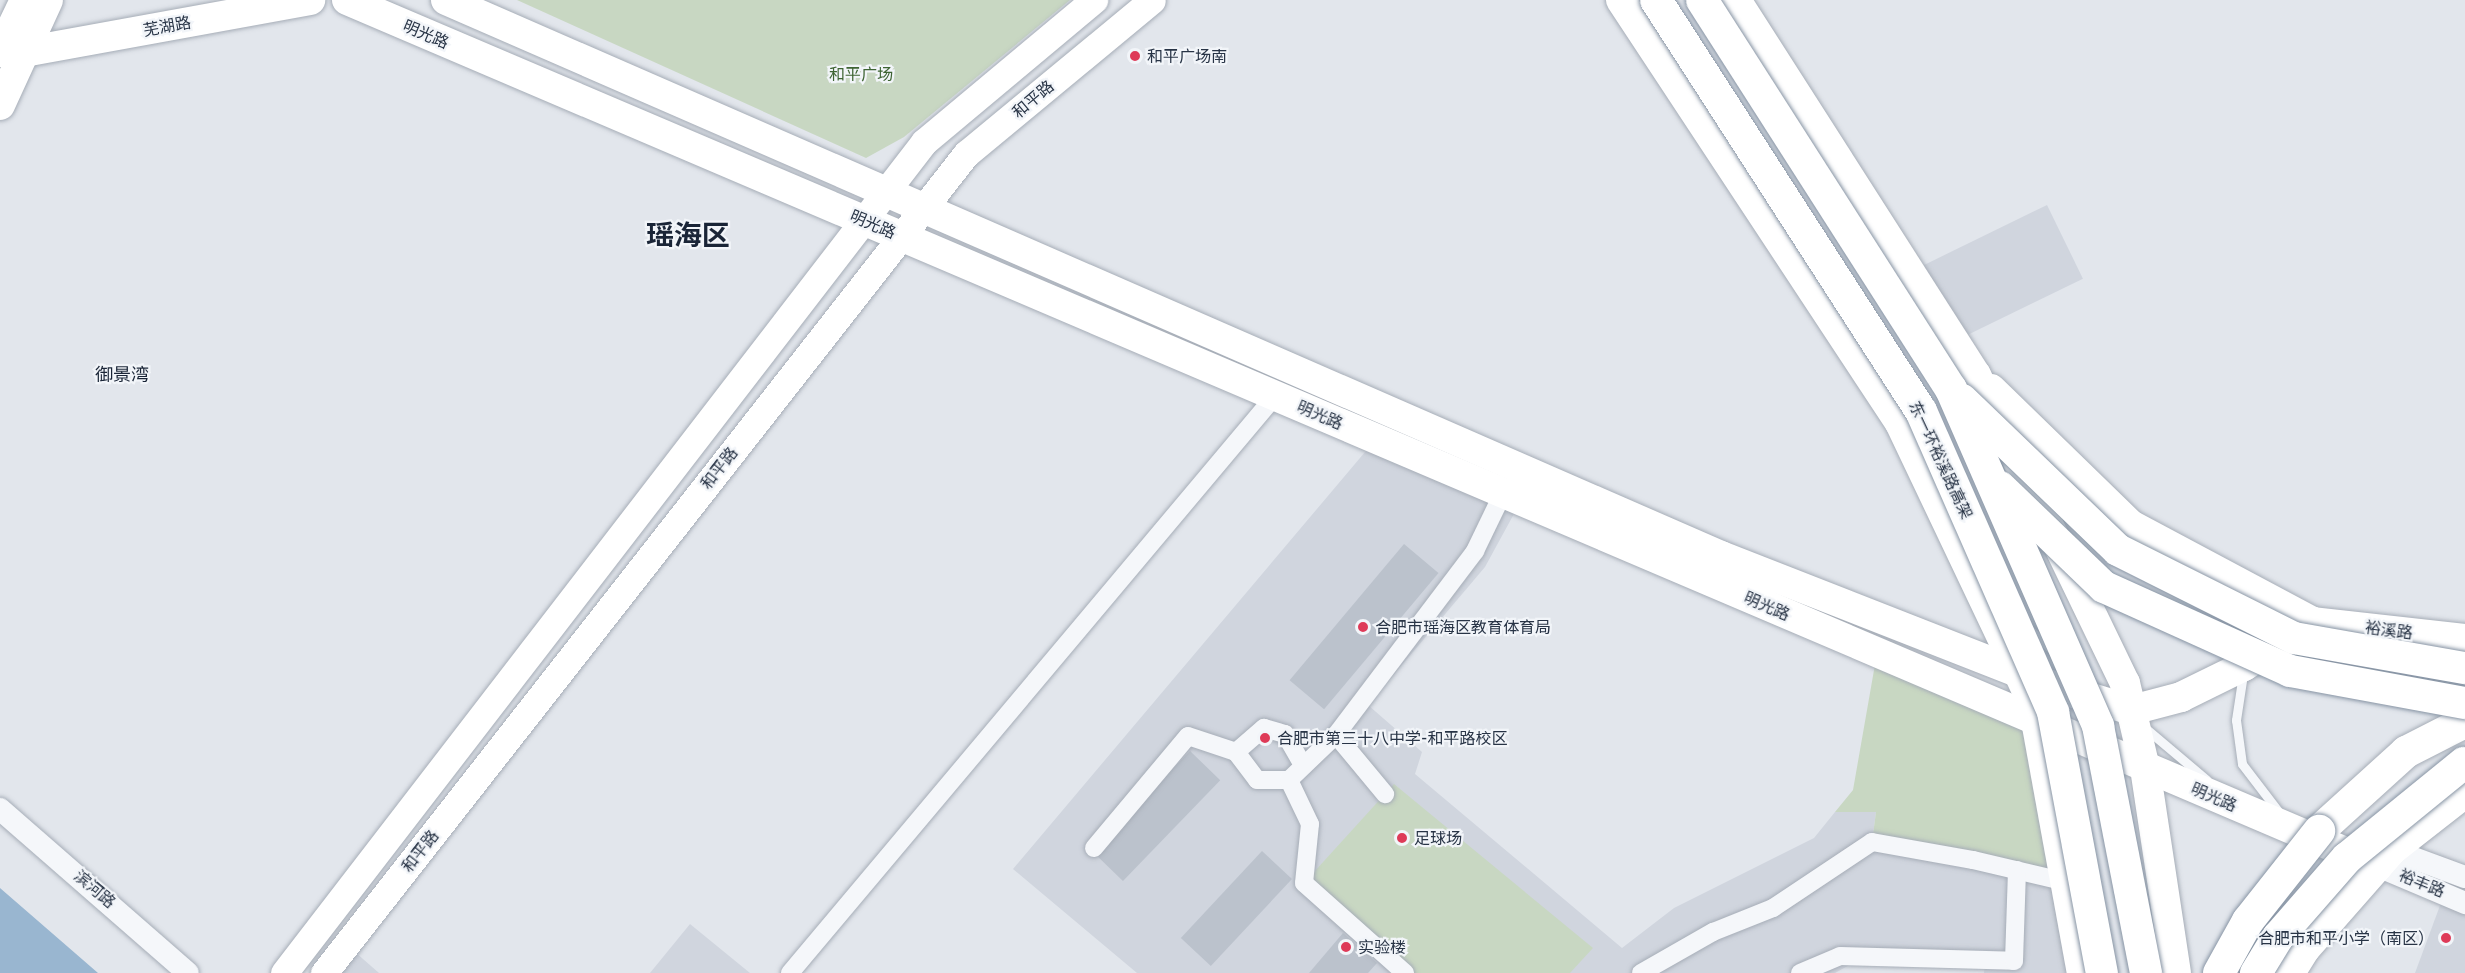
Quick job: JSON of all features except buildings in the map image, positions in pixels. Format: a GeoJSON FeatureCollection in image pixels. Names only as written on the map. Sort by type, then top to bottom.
{"type":"FeatureCollection","features":[{"type":"Feature","properties":{"kind":"highway","name":"东一环裕溪路高架"},"geometry":{"type":"LineString","coordinates":[[1656,0],[1921,411],[2054,712],[2102,973]]}},
{"type":"Feature","properties":{"kind":"highway"},"geometry":{"type":"LineString","coordinates":[[1702,0],[1963,382],[2118,550],[2294,638],[2465,668]]}},
{"type":"Feature","properties":{"kind":"highway"},"geometry":{"type":"LineString","coordinates":[[1963,382],[2097,726],[2146,973]]}},
{"type":"Feature","properties":{"kind":"highway"},"geometry":{"type":"LineString","coordinates":[[1921,411],[2103,587],[2290,671],[2465,703]]}},
{"type":"Feature","properties":{"kind":"highway"},"geometry":{"type":"LineString","coordinates":[[2219,973],[2248,921],[2319,831],[2406,752],[2465,722]]}},
{"type":"Feature","properties":{"kind":"highway"},"geometry":{"type":"LineString","coordinates":[[2256,973],[2278,937],[2347,858],[2465,762]]}},
{"type":"Feature","properties":{"kind":"main road"},"geometry":{"type":"LineString","coordinates":[[0,105],[25,0]]}},
{"type":"Feature","properties":{"kind":"main road"},"geometry":{"type":"LineString","coordinates":[[12,52],[48,0]]}},
{"type":"Feature","properties":{"kind":"main road","name":"芜湖路"},"geometry":{"type":"LineString","coordinates":[[12,52],[310,0]]}},
{"type":"Feature","properties":{"kind":"main road","name":"明光路"},"geometry":{"type":"LineString","coordinates":[[347,0],[2292,831],[2385,858]]}},
{"type":"Feature","properties":{"kind":"main road","name":"明光路"},"geometry":{"type":"LineString","coordinates":[[446,0],[1721,556],[2019,674],[2128,712]]}},
{"type":"Feature","properties":{"kind":"main road","name":"和平路"},"geometry":{"type":"LineString","coordinates":[[284,973],[924,142],[1094,0]]}},
{"type":"Feature","properties":{"kind":"main road","name":"和平路"},"geometry":{"type":"LineString","coordinates":[[324,973],[966,154],[1152,0]]}},
{"type":"Feature","properties":{"kind":"main road"},"geometry":{"type":"LineString","coordinates":[[1621,0],[1900,423],[2019,674],[2036,721],[2082,973]]}},
{"type":"Feature","properties":{"kind":"main road"},"geometry":{"type":"LineString","coordinates":[[1736,0],[1963,382],[2125,683],[2128,712],[2145,768],[2176,973]]}},
{"type":"Feature","properties":{"kind":"main road"},"geometry":{"type":"LineString","coordinates":[[1963,382],[2131,525],[2313,622],[2244,666],[2181,697],[2128,712]]}},
{"type":"Feature","properties":{"kind":"main road","name":"裕溪路"},"geometry":{"type":"LineString","coordinates":[[2313,622],[2465,639]]}},
{"type":"Feature","properties":{"kind":"main road"},"geometry":{"type":"LineString","coordinates":[[2290,973],[2305,949],[2385,858],[2465,793]]}},
{"type":"Feature","properties":{"kind":"street"},"geometry":{"type":"LineString","coordinates":[[790,973],[1275,396]]}},
{"type":"Feature","properties":{"kind":"street"},"geometry":{"type":"LineString","coordinates":[[1094,848],[1188,736],[1236,753],[1257,780],[1288,780],[1336,735],[1474,551],[1503,493]]}},
{"type":"Feature","properties":{"kind":"street"},"geometry":{"type":"LineString","coordinates":[[1236,753],[1264,728],[1285,734],[1303,765]]}},
{"type":"Feature","properties":{"kind":"street"},"geometry":{"type":"LineString","coordinates":[[1336,735],[1385,794]]}},
{"type":"Feature","properties":{"kind":"street"},"geometry":{"type":"LineString","coordinates":[[1288,780],[1310,824],[1304,883],[1406,973]]}},
{"type":"Feature","properties":{"kind":"street","name":"滨河路"},"geometry":{"type":"LineString","coordinates":[[0,809],[188,973]]}},
{"type":"Feature","properties":{"kind":"street"},"geometry":{"type":"LineString","coordinates":[[1641,973],[1713,932],[1773,908],[1872,842],[2066,882]]}},
{"type":"Feature","properties":{"kind":"street","name":"裕丰路"},"geometry":{"type":"LineString","coordinates":[[2385,858],[2465,877]]}},
{"type":"Feature","properties":{"kind":"street","name":"裕丰路"},"geometry":{"type":"LineString","coordinates":[[2385,858],[2465,903]]}},
{"type":"Feature","properties":{"kind":"street"},"geometry":{"type":"LineString","coordinates":[[1800,973],[1840,956],[2014,961],[2016,870]]}},
{"type":"Feature","properties":{"kind":"lane"},"geometry":{"type":"LineString","coordinates":[[1977,586],[2238,807]]}},
{"type":"Feature","properties":{"kind":"lane"},"geometry":{"type":"LineString","coordinates":[[2244,666],[2236,720],[2242,764],[2292,831]]}},
{"type":"Feature","properties":{"kind":"shaded area"},"geometry":{"type":"Polygon","coordinates":[[[2047,205],[2083,279],[1946,345],[1910,272],[2047,205]]]}},
{"type":"Feature","properties":{"kind":"shaded area"},"geometry":{"type":"Polygon","coordinates":[[[1376,439],[1521,501],[1485,567],[1368,705],[1422,752],[1415,774],[1622,948],[1674,908],[1814,838],[1835,812],[1876,812],[1872,842],[2066,882],[2082,973],[1984,973],[1985,961],[1864,957],[1835,973],[1137,973],[1013,869],[1376,439]]]}},
{"type":"Feature","properties":{"kind":"shaded area","name":"合肥市和平小学（南区）"},"geometry":{"type":"Polygon","coordinates":[[[2445,892],[2465,903],[2465,973],[2415,973],[2445,892]]]}},
{"type":"Feature","properties":{"kind":"shaded area"},"geometry":{"type":"Polygon","coordinates":[[[690,924],[750,973],[650,973],[690,924]]]}},
{"type":"Feature","properties":{"kind":"shaded area"},"geometry":{"type":"Polygon","coordinates":[[[347,945],[379,973],[324,973],[347,945]]]}},
{"type":"Feature","properties":{"kind":"green space","name":"和平广场"},"geometry":{"type":"Polygon","coordinates":[[[517,0],[1070,0],[904,137],[866,158],[517,0]]]}},
{"type":"Feature","properties":{"kind":"green space"},"geometry":{"type":"Polygon","coordinates":[[[1877,653],[2036,721],[2066,882],[1872,842],[1876,812],[1835,812],[1853,790],[1877,653]]]}},
{"type":"Feature","properties":{"kind":"green space","name":"足球场"},"geometry":{"type":"Polygon","coordinates":[[[1394,784],[1593,948],[1570,973],[1414,973],[1304,883],[1394,784]]]}},
{"type":"Feature","properties":{"kind":"water"},"geometry":{"type":"Polygon","coordinates":[[[0,888],[98,973],[0,973],[0,888]]]}},
{"type":"Feature","properties":{"kind":"place","name":"和平广场南"},"geometry":{"type":"Point","coordinates":[1135,56]}},
{"type":"Feature","properties":{"kind":"place","name":"合肥市瑶海区教育体育局"},"geometry":{"type":"Point","coordinates":[1363,627]}},
{"type":"Feature","properties":{"kind":"place","name":"合肥市第三十八中学-和平路校区"},"geometry":{"type":"Point","coordinates":[1265,738]}},
{"type":"Feature","properties":{"kind":"place","name":"足球场"},"geometry":{"type":"Point","coordinates":[1402,838]}},
{"type":"Feature","properties":{"kind":"place","name":"合肥市和平小学（南区）"},"geometry":{"type":"Point","coordinates":[2446,938]}},
{"type":"Feature","properties":{"kind":"place","name":"实验楼"},"geometry":{"type":"Point","coordinates":[1346,947]}},
{"type":"Feature","properties":{"kind":"district","name":"瑶海区"},"geometry":{"type":"Point","coordinates":[688,235]}},
{"type":"Feature","properties":{"kind":"district","name":"御景湾"},"geometry":{"type":"Point","coordinates":[122,375]}}]}
